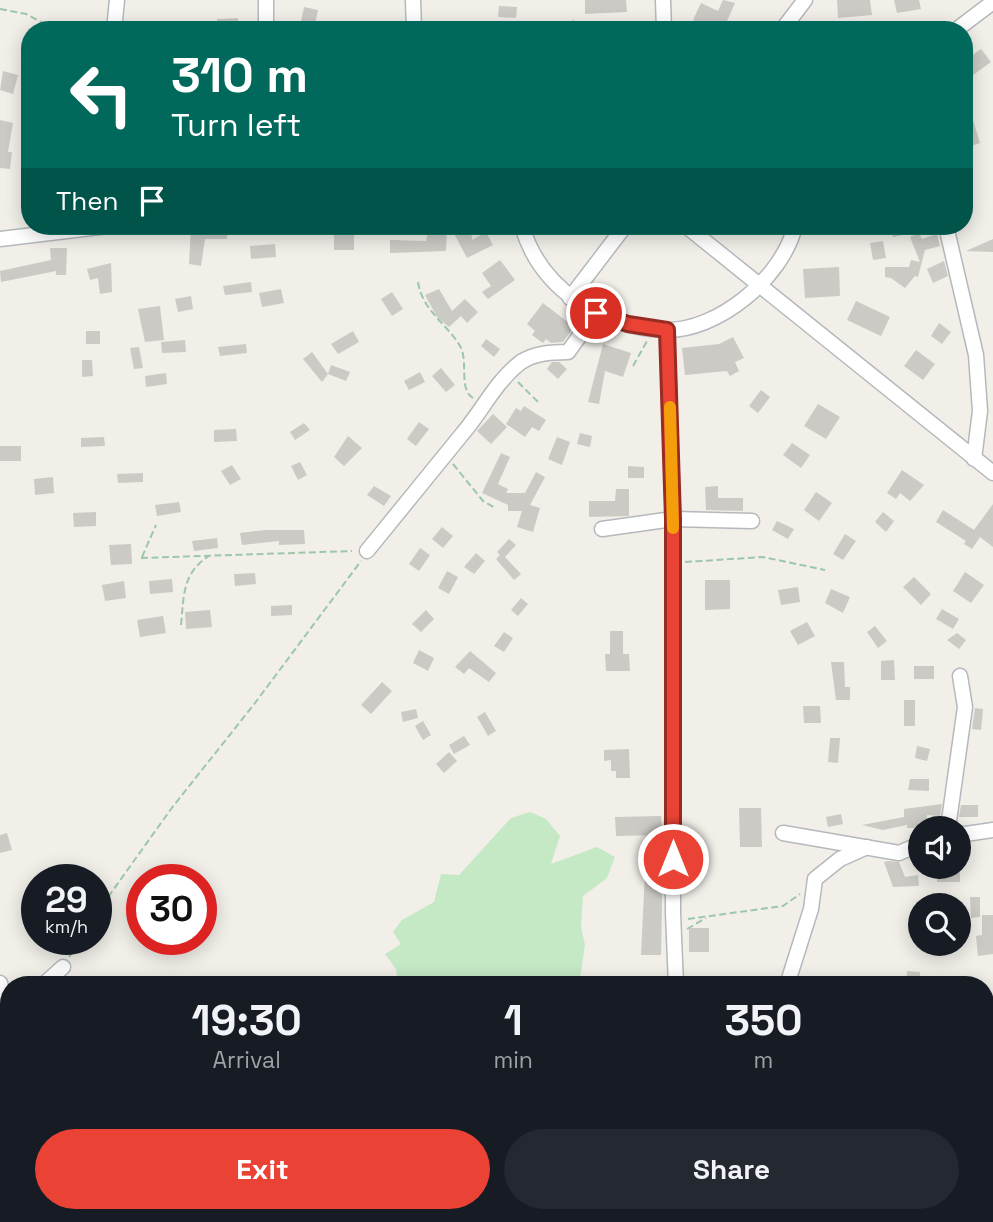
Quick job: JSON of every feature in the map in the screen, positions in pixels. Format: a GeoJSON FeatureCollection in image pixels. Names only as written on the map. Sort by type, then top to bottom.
{"type":"FeatureCollection","features":[{"type":"Feature","properties":{"kind":"street"},"geometry":{"type":"LineString","coordinates":[[115,21],[117,0]]}},
{"type":"Feature","properties":{"kind":"street"},"geometry":{"type":"LineString","coordinates":[[266,0],[267,21]]}},
{"type":"Feature","properties":{"kind":"street"},"geometry":{"type":"LineString","coordinates":[[413,0],[414,21]]}},
{"type":"Feature","properties":{"kind":"street"},"geometry":{"type":"LineString","coordinates":[[663,0],[664,21]]}},
{"type":"Feature","properties":{"kind":"street"},"geometry":{"type":"LineString","coordinates":[[789,21],[805,0]]}},
{"type":"Feature","properties":{"kind":"street"},"geometry":{"type":"LineString","coordinates":[[968,21],[993,2]]}},
{"type":"Feature","properties":{"kind":"street"},"geometry":{"type":"LineString","coordinates":[[0,239],[33,235]]}},
{"type":"Feature","properties":{"kind":"street"},"geometry":{"type":"LineString","coordinates":[[525,235],[545,272],[570,298],[596,313],[628,324],[661,329],[727,311],[761,288],[777,265],[791,235]]}},
{"type":"Feature","properties":{"kind":"street"},"geometry":{"type":"LineString","coordinates":[[570,298],[618,235]]}},
{"type":"Feature","properties":{"kind":"street"},"geometry":{"type":"LineString","coordinates":[[697,235],[993,473]]}},
{"type":"Feature","properties":{"kind":"street"},"geometry":{"type":"LineString","coordinates":[[948,235],[976,355],[980,411],[974,459]]}},
{"type":"Feature","properties":{"kind":"street"},"geometry":{"type":"LineString","coordinates":[[368,551],[482,405],[510,374],[522,362],[545,352],[568,352],[596,313]]}},
{"type":"Feature","properties":{"kind":"street"},"geometry":{"type":"LineString","coordinates":[[661,329],[673,519],[673,918],[676,976]]}},
{"type":"Feature","properties":{"kind":"street"},"geometry":{"type":"LineString","coordinates":[[603,529],[673,519],[752,522]]}},
{"type":"Feature","properties":{"kind":"street"},"geometry":{"type":"LineString","coordinates":[[950,816],[965,707],[960,676]]}},
{"type":"Feature","properties":{"kind":"street"},"geometry":{"type":"LineString","coordinates":[[971,834],[993,831]]}},
{"type":"Feature","properties":{"kind":"street"},"geometry":{"type":"LineString","coordinates":[[783,833],[898,853],[908,849]]}},
{"type":"Feature","properties":{"kind":"street"},"geometry":{"type":"LineString","coordinates":[[790,976],[811,909],[815,879],[840,859],[867,847]]}},
{"type":"Feature","properties":{"kind":"street"},"geometry":{"type":"LineString","coordinates":[[52,976],[62,967]]}},
{"type":"Feature","properties":{"kind":"path"},"geometry":{"type":"LineString","coordinates":[[0,9],[26,14],[39,21]]}},
{"type":"Feature","properties":{"kind":"path"},"geometry":{"type":"LineString","coordinates":[[418,282],[421,296],[461,348],[465,390],[482,405]]}},
{"type":"Feature","properties":{"kind":"path"},"geometry":{"type":"LineString","coordinates":[[633,366],[661,329]]}},
{"type":"Feature","properties":{"kind":"path"},"geometry":{"type":"LineString","coordinates":[[510,374],[537,402]]}},
{"type":"Feature","properties":{"kind":"path"},"geometry":{"type":"LineString","coordinates":[[454,443],[450,460],[484,501],[495,508]]}},
{"type":"Feature","properties":{"kind":"path"},"geometry":{"type":"LineString","coordinates":[[156,525],[141,558],[368,551]]}},
{"type":"Feature","properties":{"kind":"path"},"geometry":{"type":"LineString","coordinates":[[112,892],[171,809],[255,704],[368,551]]}},
{"type":"Feature","properties":{"kind":"path"},"geometry":{"type":"LineString","coordinates":[[181,625],[185,582],[190,570],[211,555]]}},
{"type":"Feature","properties":{"kind":"path"},"geometry":{"type":"LineString","coordinates":[[673,562],[762,557],[825,570]]}},
{"type":"Feature","properties":{"kind":"path"},"geometry":{"type":"LineString","coordinates":[[673,918],[708,917],[783,906],[792,902],[815,879]]}},
{"type":"Feature","properties":{"kind":"path"},"geometry":{"type":"LineString","coordinates":[[674,934],[685,932],[708,917]]}},
{"type":"Feature","properties":{"kind":"path"},"geometry":{"type":"LineString","coordinates":[[62,967],[70,955]]}},
{"type":"Feature","properties":{"kind":"green space"},"geometry":{"type":"Polygon","coordinates":[[[530,812],[546,819],[560,836],[551,864],[597,847],[615,857],[607,878],[583,896],[581,927],[585,945],[580,976],[397,976],[396,969],[385,954],[401,944],[393,932],[402,920],[434,902],[441,874],[459,875],[511,818],[530,812]]]}},
{"type":"Feature","properties":{"kind":"building"},"geometry":{"type":"Polygon","coordinates":[[[585,0],[626,0],[627,12],[585,14],[585,0]]]}},
{"type":"Feature","properties":{"kind":"building"},"geometry":{"type":"Polygon","coordinates":[[[723,0],[735,3],[727,21],[693,20],[701,3],[718,11],[723,0]]]}},
{"type":"Feature","properties":{"kind":"building"},"geometry":{"type":"Polygon","coordinates":[[[837,0],[870,0],[872,15],[838,18],[837,0]]]}},
{"type":"Feature","properties":{"kind":"building"},"geometry":{"type":"Polygon","coordinates":[[[894,0],[919,0],[921,9],[897,13],[894,0]]]}},
{"type":"Feature","properties":{"kind":"building"},"geometry":{"type":"Polygon","coordinates":[[[499,6],[517,7],[516,18],[498,17],[499,6]]]}},
{"type":"Feature","properties":{"kind":"building"},"geometry":{"type":"Polygon","coordinates":[[[304,7],[318,10],[316,21],[301,21],[304,7]]]}},
{"type":"Feature","properties":{"kind":"building"},"geometry":{"type":"Polygon","coordinates":[[[238,18],[238,21],[217,21],[238,18]]]}},
{"type":"Feature","properties":{"kind":"building"},"geometry":{"type":"Polygon","coordinates":[[[981,49],[991,62],[973,75],[973,55],[981,49]]]}},
{"type":"Feature","properties":{"kind":"building"},"geometry":{"type":"Polygon","coordinates":[[[3,71],[18,75],[13,94],[0,90],[3,71]]]}},
{"type":"Feature","properties":{"kind":"building"},"geometry":{"type":"Polygon","coordinates":[[[0,120],[13,123],[8,152],[12,152],[10,169],[0,168],[0,120]]]}},
{"type":"Feature","properties":{"kind":"building"},"geometry":{"type":"Polygon","coordinates":[[[973,120],[980,143],[973,145],[973,120]]]}},
{"type":"Feature","properties":{"kind":"building"},"geometry":{"type":"Polygon","coordinates":[[[191,235],[227,235],[227,239],[205,239],[201,266],[189,264],[191,235]]]}},
{"type":"Feature","properties":{"kind":"building"},"geometry":{"type":"Polygon","coordinates":[[[334,235],[354,235],[354,250],[334,250],[334,235]]]}},
{"type":"Feature","properties":{"kind":"building"},"geometry":{"type":"Polygon","coordinates":[[[427,235],[447,235],[446,251],[390,253],[390,240],[426,241],[427,235]]]}},
{"type":"Feature","properties":{"kind":"building"},"geometry":{"type":"Polygon","coordinates":[[[455,235],[472,235],[472,240],[488,235],[493,245],[467,258],[455,235]]]}},
{"type":"Feature","properties":{"kind":"building"},"geometry":{"type":"Polygon","coordinates":[[[920,235],[922,239],[937,235],[940,246],[925,250],[918,277],[915,276],[905,288],[885,277],[885,267],[909,267],[911,260],[920,262],[910,237],[920,235]]]}},
{"type":"Feature","properties":{"kind":"building"},"geometry":{"type":"Polygon","coordinates":[[[993,239],[993,252],[966,251],[993,239]]]}},
{"type":"Feature","properties":{"kind":"building"},"geometry":{"type":"Polygon","coordinates":[[[883,241],[886,258],[873,260],[870,243],[883,241]]]}},
{"type":"Feature","properties":{"kind":"building"},"geometry":{"type":"Polygon","coordinates":[[[275,244],[276,257],[251,259],[250,246],[275,244]]]}},
{"type":"Feature","properties":{"kind":"building"},"geometry":{"type":"Polygon","coordinates":[[[50,248],[67,248],[66,275],[56,275],[56,271],[1,282],[0,271],[51,260],[50,248]]]}},
{"type":"Feature","properties":{"kind":"building"},"geometry":{"type":"Polygon","coordinates":[[[500,260],[515,280],[488,299],[482,292],[491,286],[482,273],[500,260]]]}},
{"type":"Feature","properties":{"kind":"building"},"geometry":{"type":"Polygon","coordinates":[[[944,261],[948,276],[933,283],[927,269],[944,261]]]}},
{"type":"Feature","properties":{"kind":"building"},"geometry":{"type":"Polygon","coordinates":[[[111,263],[112,292],[100,294],[98,278],[90,280],[87,269],[111,263]]]}},
{"type":"Feature","properties":{"kind":"building"},"geometry":{"type":"Polygon","coordinates":[[[839,267],[840,296],[805,298],[803,269],[839,267]]]}},
{"type":"Feature","properties":{"kind":"building"},"geometry":{"type":"Polygon","coordinates":[[[251,282],[252,292],[225,295],[223,286],[251,282]]]}},
{"type":"Feature","properties":{"kind":"building"},"geometry":{"type":"Polygon","coordinates":[[[281,289],[284,303],[262,307],[259,293],[281,289]]]}},
{"type":"Feature","properties":{"kind":"building"},"geometry":{"type":"Polygon","coordinates":[[[439,289],[452,311],[465,299],[478,312],[467,323],[461,316],[449,327],[437,317],[425,295],[439,289]]]}},
{"type":"Feature","properties":{"kind":"building"},"geometry":{"type":"Polygon","coordinates":[[[392,292],[403,309],[392,316],[381,299],[392,292]]]}},
{"type":"Feature","properties":{"kind":"building"},"geometry":{"type":"Polygon","coordinates":[[[191,296],[193,309],[178,312],[175,299],[191,296]]]}},
{"type":"Feature","properties":{"kind":"building"},"geometry":{"type":"Polygon","coordinates":[[[856,301],[890,317],[881,336],[847,320],[856,301]]]}},
{"type":"Feature","properties":{"kind":"building"},"geometry":{"type":"Polygon","coordinates":[[[543,303],[574,327],[563,342],[551,343],[546,339],[543,343],[532,335],[535,331],[527,324],[543,303]]]}},
{"type":"Feature","properties":{"kind":"building"},"geometry":{"type":"Polygon","coordinates":[[[160,306],[164,340],[145,342],[138,309],[160,306]]]}},
{"type":"Feature","properties":{"kind":"building"},"geometry":{"type":"Polygon","coordinates":[[[939,323],[951,332],[942,344],[931,336],[939,323]]]}},
{"type":"Feature","properties":{"kind":"building"},"geometry":{"type":"Polygon","coordinates":[[[86,331],[100,331],[100,344],[86,344],[86,331]]]}},
{"type":"Feature","properties":{"kind":"building"},"geometry":{"type":"Polygon","coordinates":[[[353,331],[359,342],[338,354],[331,344],[353,331]]]}},
{"type":"Feature","properties":{"kind":"building"},"geometry":{"type":"Polygon","coordinates":[[[733,337],[744,358],[735,362],[739,371],[730,376],[727,371],[685,375],[682,348],[719,344],[733,337]]]}},
{"type":"Feature","properties":{"kind":"building"},"geometry":{"type":"Polygon","coordinates":[[[486,339],[500,349],[494,357],[481,346],[486,339]]]}},
{"type":"Feature","properties":{"kind":"building"},"geometry":{"type":"Polygon","coordinates":[[[185,340],[186,352],[162,353],[161,342],[185,340]]]}},
{"type":"Feature","properties":{"kind":"building"},"geometry":{"type":"Polygon","coordinates":[[[246,344],[247,353],[220,356],[218,347],[246,344]]]}},
{"type":"Feature","properties":{"kind":"building"},"geometry":{"type":"Polygon","coordinates":[[[603,344],[631,353],[623,377],[605,371],[599,404],[588,402],[603,344]]]}},
{"type":"Feature","properties":{"kind":"building"},"geometry":{"type":"Polygon","coordinates":[[[139,347],[143,368],[134,369],[130,348],[139,347]]]}},
{"type":"Feature","properties":{"kind":"building"},"geometry":{"type":"Polygon","coordinates":[[[916,350],[935,364],[923,380],[904,366],[916,350]]]}},
{"type":"Feature","properties":{"kind":"building"},"geometry":{"type":"Polygon","coordinates":[[[312,352],[328,374],[322,382],[303,359],[312,352]]]}},
{"type":"Feature","properties":{"kind":"building"},"geometry":{"type":"Polygon","coordinates":[[[82,360],[92,360],[93,376],[82,377],[82,360]]]}},
{"type":"Feature","properties":{"kind":"building"},"geometry":{"type":"Polygon","coordinates":[[[552,362],[559,362],[567,369],[558,379],[547,369],[552,362]]]}},
{"type":"Feature","properties":{"kind":"building"},"geometry":{"type":"Polygon","coordinates":[[[331,365],[350,372],[346,381],[328,374],[331,365]]]}},
{"type":"Feature","properties":{"kind":"building"},"geometry":{"type":"Polygon","coordinates":[[[441,368],[455,385],[446,392],[432,376],[441,368]]]}},
{"type":"Feature","properties":{"kind":"building"},"geometry":{"type":"Polygon","coordinates":[[[420,372],[425,382],[409,390],[404,381],[420,372]]]}},
{"type":"Feature","properties":{"kind":"building"},"geometry":{"type":"Polygon","coordinates":[[[166,373],[167,384],[146,387],[145,376],[166,373]]]}},
{"type":"Feature","properties":{"kind":"building"},"geometry":{"type":"Polygon","coordinates":[[[761,390],[770,397],[758,413],[749,406],[761,390]]]}},
{"type":"Feature","properties":{"kind":"building"},"geometry":{"type":"Polygon","coordinates":[[[818,404],[840,417],[826,439],[804,426],[818,404]]]}},
{"type":"Feature","properties":{"kind":"building"},"geometry":{"type":"Polygon","coordinates":[[[524,406],[546,420],[539,431],[532,427],[525,437],[506,424],[516,408],[521,411],[524,406]]]}},
{"type":"Feature","properties":{"kind":"building"},"geometry":{"type":"Polygon","coordinates":[[[493,414],[507,427],[491,444],[477,431],[493,414]]]}},
{"type":"Feature","properties":{"kind":"building"},"geometry":{"type":"Polygon","coordinates":[[[419,422],[429,429],[416,446],[407,439],[419,422]]]}},
{"type":"Feature","properties":{"kind":"building"},"geometry":{"type":"Polygon","coordinates":[[[304,423],[310,430],[295,440],[290,432],[304,423]]]}},
{"type":"Feature","properties":{"kind":"building"},"geometry":{"type":"Polygon","coordinates":[[[236,429],[237,441],[214,442],[214,430],[236,429]]]}},
{"type":"Feature","properties":{"kind":"building"},"geometry":{"type":"Polygon","coordinates":[[[580,433],[592,436],[590,447],[577,444],[580,433]]]}},
{"type":"Feature","properties":{"kind":"building"},"geometry":{"type":"Polygon","coordinates":[[[348,436],[362,448],[344,466],[334,457],[348,436]]]}},
{"type":"Feature","properties":{"kind":"building"},"geometry":{"type":"Polygon","coordinates":[[[104,437],[105,446],[81,447],[81,438],[104,437]]]}},
{"type":"Feature","properties":{"kind":"building"},"geometry":{"type":"Polygon","coordinates":[[[557,437],[570,442],[562,465],[548,459],[557,437]]]}},
{"type":"Feature","properties":{"kind":"building"},"geometry":{"type":"Polygon","coordinates":[[[792,443],[810,455],[801,468],[783,455],[792,443]]]}},
{"type":"Feature","properties":{"kind":"building"},"geometry":{"type":"Polygon","coordinates":[[[0,446],[21,446],[21,461],[0,461],[0,446]]]}},
{"type":"Feature","properties":{"kind":"building"},"geometry":{"type":"Polygon","coordinates":[[[501,453],[510,457],[498,484],[508,489],[506,493],[525,493],[536,472],[545,477],[530,505],[540,508],[533,532],[517,527],[522,511],[508,511],[508,505],[482,493],[501,453]]]}},
{"type":"Feature","properties":{"kind":"building"},"geometry":{"type":"Polygon","coordinates":[[[300,462],[307,475],[298,480],[291,466],[300,462]]]}},
{"type":"Feature","properties":{"kind":"building"},"geometry":{"type":"Polygon","coordinates":[[[232,465],[241,479],[230,485],[221,471],[232,465]]]}},
{"type":"Feature","properties":{"kind":"building"},"geometry":{"type":"Polygon","coordinates":[[[628,466],[644,467],[644,478],[628,478],[628,466]]]}},
{"type":"Feature","properties":{"kind":"building"},"geometry":{"type":"Polygon","coordinates":[[[902,470],[924,485],[910,501],[900,493],[896,499],[887,493],[902,470]]]}},
{"type":"Feature","properties":{"kind":"building"},"geometry":{"type":"Polygon","coordinates":[[[143,473],[143,482],[118,483],[117,474],[143,473]]]}},
{"type":"Feature","properties":{"kind":"building"},"geometry":{"type":"Polygon","coordinates":[[[53,477],[54,493],[35,495],[34,479],[53,477]]]}},
{"type":"Feature","properties":{"kind":"building"},"geometry":{"type":"Polygon","coordinates":[[[374,486],[391,496],[384,506],[367,495],[374,486]]]}},
{"type":"Feature","properties":{"kind":"building"},"geometry":{"type":"Polygon","coordinates":[[[718,486],[718,498],[743,498],[743,511],[706,510],[705,487],[718,486]]]}},
{"type":"Feature","properties":{"kind":"building"},"geometry":{"type":"Polygon","coordinates":[[[616,489],[629,489],[629,516],[589,517],[589,501],[615,501],[616,489]]]}},
{"type":"Feature","properties":{"kind":"building"},"geometry":{"type":"Polygon","coordinates":[[[816,492],[832,503],[819,521],[804,510],[816,492]]]}},
{"type":"Feature","properties":{"kind":"building"},"geometry":{"type":"Polygon","coordinates":[[[179,502],[181,512],[157,516],[155,505],[179,502]]]}},
{"type":"Feature","properties":{"kind":"building"},"geometry":{"type":"Polygon","coordinates":[[[993,504],[993,547],[980,537],[972,549],[964,544],[966,541],[936,522],[943,510],[974,530],[993,504]]]}},
{"type":"Feature","properties":{"kind":"building"},"geometry":{"type":"Polygon","coordinates":[[[96,512],[96,526],[74,527],[73,513],[96,512]]]}},
{"type":"Feature","properties":{"kind":"building"},"geometry":{"type":"Polygon","coordinates":[[[883,512],[894,521],[886,532],[875,522],[883,512]]]}},
{"type":"Feature","properties":{"kind":"building"},"geometry":{"type":"Polygon","coordinates":[[[777,521],[794,529],[788,539],[772,530],[777,521]]]}},
{"type":"Feature","properties":{"kind":"building"},"geometry":{"type":"Polygon","coordinates":[[[442,527],[453,536],[443,548],[432,539],[442,527]]]}},
{"type":"Feature","properties":{"kind":"building"},"geometry":{"type":"Polygon","coordinates":[[[304,530],[305,544],[279,545],[279,541],[242,545],[240,533],[304,530]]]}},
{"type":"Feature","properties":{"kind":"building"},"geometry":{"type":"Polygon","coordinates":[[[845,534],[856,541],[843,560],[833,554],[845,534]]]}},
{"type":"Feature","properties":{"kind":"building"},"geometry":{"type":"Polygon","coordinates":[[[217,538],[218,548],[194,551],[192,541],[217,538]]]}},
{"type":"Feature","properties":{"kind":"building"},"geometry":{"type":"Polygon","coordinates":[[[509,539],[516,545],[505,557],[521,574],[514,580],[496,559],[500,555],[497,552],[509,539]]]}},
{"type":"Feature","properties":{"kind":"building"},"geometry":{"type":"Polygon","coordinates":[[[131,544],[132,564],[111,565],[109,545],[131,544]]]}},
{"type":"Feature","properties":{"kind":"building"},"geometry":{"type":"Polygon","coordinates":[[[420,548],[430,555],[419,571],[409,564],[420,548]]]}},
{"type":"Feature","properties":{"kind":"building"},"geometry":{"type":"Polygon","coordinates":[[[476,553],[485,561],[474,574],[464,567],[476,553]]]}},
{"type":"Feature","properties":{"kind":"building"},"geometry":{"type":"Polygon","coordinates":[[[447,571],[458,577],[449,594],[438,588],[447,571]]]}},
{"type":"Feature","properties":{"kind":"building"},"geometry":{"type":"Polygon","coordinates":[[[965,572],[984,585],[971,603],[953,591],[965,572]]]}},
{"type":"Feature","properties":{"kind":"building"},"geometry":{"type":"Polygon","coordinates":[[[255,573],[256,584],[235,586],[234,574],[255,573]]]}},
{"type":"Feature","properties":{"kind":"building"},"geometry":{"type":"Polygon","coordinates":[[[914,577],[931,594],[921,605],[903,587],[914,577]]]}},
{"type":"Feature","properties":{"kind":"building"},"geometry":{"type":"Polygon","coordinates":[[[172,579],[173,592],[150,594],[149,581],[172,579]]]}},
{"type":"Feature","properties":{"kind":"building"},"geometry":{"type":"Polygon","coordinates":[[[705,580],[730,580],[730,609],[705,610],[705,580]]]}},
{"type":"Feature","properties":{"kind":"building"},"geometry":{"type":"Polygon","coordinates":[[[124,581],[126,598],[105,601],[102,585],[124,581]]]}},
{"type":"Feature","properties":{"kind":"building"},"geometry":{"type":"Polygon","coordinates":[[[798,587],[800,602],[781,605],[778,590],[798,587]]]}},
{"type":"Feature","properties":{"kind":"building"},"geometry":{"type":"Polygon","coordinates":[[[831,589],[850,597],[843,613],[825,603],[831,589]]]}},
{"type":"Feature","properties":{"kind":"building"},"geometry":{"type":"Polygon","coordinates":[[[521,598],[528,604],[518,616],[511,610],[521,598]]]}},
{"type":"Feature","properties":{"kind":"building"},"geometry":{"type":"Polygon","coordinates":[[[292,605],[292,615],[271,616],[271,606],[292,605]]]}},
{"type":"Feature","properties":{"kind":"building"},"geometry":{"type":"Polygon","coordinates":[[[942,609],[959,619],[953,629],[936,619],[942,609]]]}},
{"type":"Feature","properties":{"kind":"building"},"geometry":{"type":"Polygon","coordinates":[[[210,610],[212,627],[186,629],[185,612],[210,610]]]}},
{"type":"Feature","properties":{"kind":"building"},"geometry":{"type":"Polygon","coordinates":[[[426,610],[434,619],[421,632],[412,624],[426,610]]]}},
{"type":"Feature","properties":{"kind":"building"},"geometry":{"type":"Polygon","coordinates":[[[163,616],[166,633],[140,637],[137,620],[163,616]]]}},
{"type":"Feature","properties":{"kind":"building"},"geometry":{"type":"Polygon","coordinates":[[[807,622],[815,636],[798,645],[790,631],[807,622]]]}},
{"type":"Feature","properties":{"kind":"building"},"geometry":{"type":"Polygon","coordinates":[[[875,626],[887,641],[878,648],[867,632],[875,626]]]}},
{"type":"Feature","properties":{"kind":"building"},"geometry":{"type":"Polygon","coordinates":[[[610,631],[623,631],[623,654],[629,654],[630,671],[606,671],[605,654],[610,654],[610,631]]]}},
{"type":"Feature","properties":{"kind":"building"},"geometry":{"type":"Polygon","coordinates":[[[504,632],[513,638],[504,652],[494,646],[504,632]]]}},
{"type":"Feature","properties":{"kind":"building"},"geometry":{"type":"Polygon","coordinates":[[[957,633],[966,640],[959,649],[947,640],[957,633]]]}},
{"type":"Feature","properties":{"kind":"building"},"geometry":{"type":"Polygon","coordinates":[[[419,650],[434,658],[428,671],[413,663],[419,650]]]}},
{"type":"Feature","properties":{"kind":"building"},"geometry":{"type":"Polygon","coordinates":[[[470,651],[496,673],[489,682],[469,668],[464,674],[455,667],[470,651]]]}},
{"type":"Feature","properties":{"kind":"building"},"geometry":{"type":"Polygon","coordinates":[[[894,660],[895,680],[881,680],[881,661],[894,660]]]}},
{"type":"Feature","properties":{"kind":"building"},"geometry":{"type":"Polygon","coordinates":[[[831,662],[844,662],[845,687],[850,687],[850,700],[836,700],[831,662]]]}},
{"type":"Feature","properties":{"kind":"building"},"geometry":{"type":"Polygon","coordinates":[[[914,666],[934,666],[934,679],[914,679],[914,666]]]}},
{"type":"Feature","properties":{"kind":"building"},"geometry":{"type":"Polygon","coordinates":[[[382,682],[392,691],[371,714],[361,705],[382,682]]]}},
{"type":"Feature","properties":{"kind":"building"},"geometry":{"type":"Polygon","coordinates":[[[904,700],[915,700],[915,726],[904,726],[904,700]]]}},
{"type":"Feature","properties":{"kind":"building"},"geometry":{"type":"Polygon","coordinates":[[[803,706],[820,706],[821,723],[804,723],[803,706]]]}},
{"type":"Feature","properties":{"kind":"building"},"geometry":{"type":"Polygon","coordinates":[[[975,708],[983,709],[981,730],[972,729],[975,708]]]}},
{"type":"Feature","properties":{"kind":"building"},"geometry":{"type":"Polygon","coordinates":[[[416,709],[418,718],[403,722],[401,712],[416,709]]]}},
{"type":"Feature","properties":{"kind":"building"},"geometry":{"type":"Polygon","coordinates":[[[485,712],[496,731],[488,736],[477,717],[485,712]]]}},
{"type":"Feature","properties":{"kind":"building"},"geometry":{"type":"Polygon","coordinates":[[[423,721],[431,735],[423,740],[415,726],[423,721]]]}},
{"type":"Feature","properties":{"kind":"building"},"geometry":{"type":"Polygon","coordinates":[[[464,736],[470,745],[454,754],[449,745],[464,736]]]}},
{"type":"Feature","properties":{"kind":"building"},"geometry":{"type":"Polygon","coordinates":[[[830,738],[840,738],[838,763],[828,762],[830,738]]]}},
{"type":"Feature","properties":{"kind":"building"},"geometry":{"type":"Polygon","coordinates":[[[917,746],[930,749],[927,761],[915,758],[917,746]]]}},
{"type":"Feature","properties":{"kind":"building"},"geometry":{"type":"Polygon","coordinates":[[[629,749],[630,778],[616,778],[616,771],[611,771],[611,760],[604,761],[604,750],[629,749]]]}},
{"type":"Feature","properties":{"kind":"building"},"geometry":{"type":"Polygon","coordinates":[[[449,752],[457,761],[444,773],[436,764],[449,752]]]}},
{"type":"Feature","properties":{"kind":"building"},"geometry":{"type":"Polygon","coordinates":[[[910,779],[929,779],[929,791],[908,790],[910,779]]]}},
{"type":"Feature","properties":{"kind":"building"},"geometry":{"type":"Polygon","coordinates":[[[942,804],[940,816],[908,816],[908,828],[907,825],[883,830],[862,825],[904,817],[904,809],[942,804]]]}},
{"type":"Feature","properties":{"kind":"building"},"geometry":{"type":"Polygon","coordinates":[[[961,805],[978,805],[978,817],[959,816],[961,805]]]}},
{"type":"Feature","properties":{"kind":"building"},"geometry":{"type":"Polygon","coordinates":[[[739,808],[761,808],[762,847],[740,847],[739,808]]]}},
{"type":"Feature","properties":{"kind":"building"},"geometry":{"type":"Polygon","coordinates":[[[841,814],[843,824],[828,827],[826,817],[841,814]]]}},
{"type":"Feature","properties":{"kind":"building"},"geometry":{"type":"Polygon","coordinates":[[[661,816],[662,835],[616,836],[615,817],[661,816]]]}},
{"type":"Feature","properties":{"kind":"building"},"geometry":{"type":"Polygon","coordinates":[[[7,833],[12,850],[0,853],[0,835],[7,833]]]}},
{"type":"Feature","properties":{"kind":"building"},"geometry":{"type":"Polygon","coordinates":[[[646,853],[663,853],[661,955],[641,955],[646,853]]]}},
{"type":"Feature","properties":{"kind":"building"},"geometry":{"type":"Polygon","coordinates":[[[884,862],[899,862],[905,877],[918,879],[919,886],[893,887],[884,862]]]}},
{"type":"Feature","properties":{"kind":"building"},"geometry":{"type":"Polygon","coordinates":[[[937,879],[960,879],[960,882],[937,882],[937,879]]]}},
{"type":"Feature","properties":{"kind":"building"},"geometry":{"type":"Polygon","coordinates":[[[971,897],[980,897],[980,917],[971,918],[971,897]]]}},
{"type":"Feature","properties":{"kind":"building"},"geometry":{"type":"Polygon","coordinates":[[[982,915],[993,915],[993,954],[978,956],[976,936],[982,935],[982,915]]]}},
{"type":"Feature","properties":{"kind":"building"},"geometry":{"type":"Polygon","coordinates":[[[689,928],[709,928],[709,952],[689,952],[689,928]]]}},
{"type":"Feature","properties":{"kind":"building"},"geometry":{"type":"Polygon","coordinates":[[[907,971],[920,972],[920,976],[907,976],[907,971]]]}},
{"type":"Feature","properties":{"kind":"slow traffic"},"geometry":{"type":"LineString","coordinates":[[670,407],[673,528]]}},
{"type":"Feature","properties":{"kind":"route"},"geometry":{"type":"LineString","coordinates":[[596,313],[628,324],[667,330],[673,519],[673,859]]}}]}
